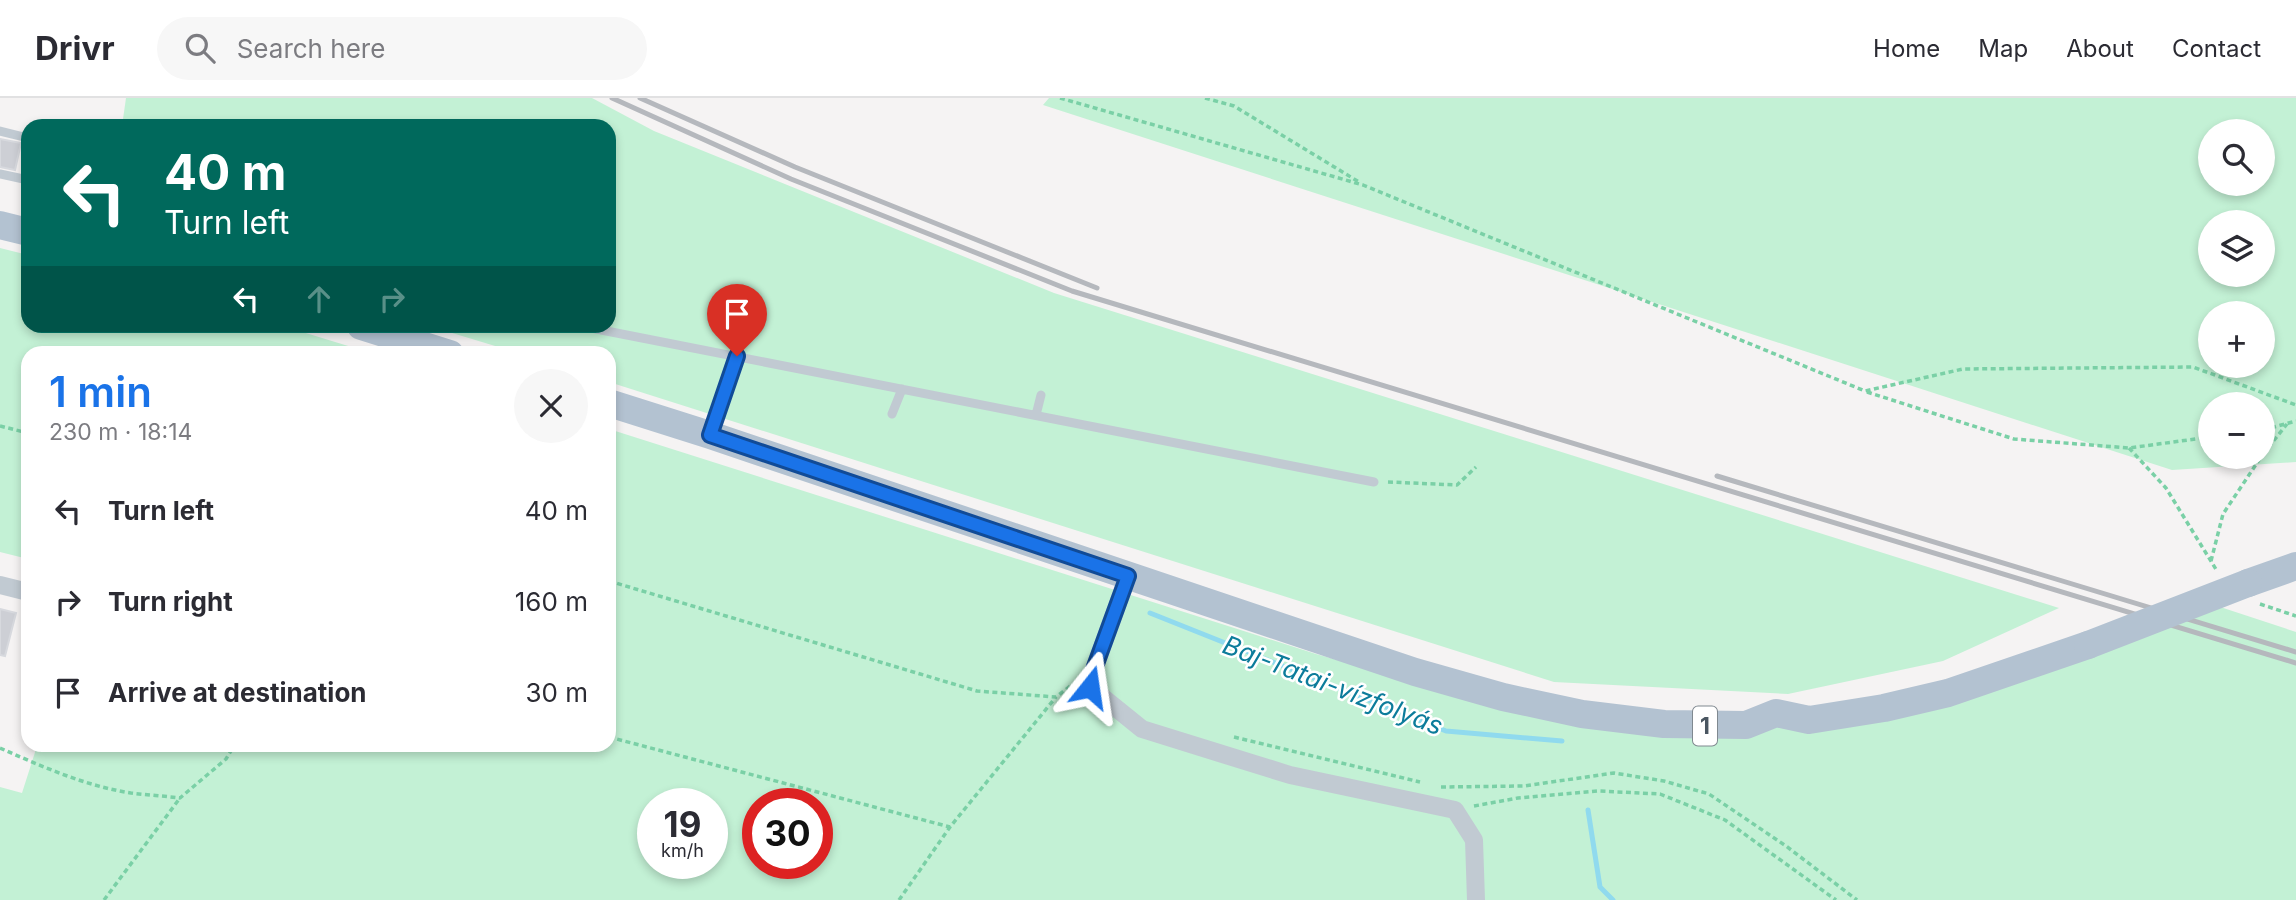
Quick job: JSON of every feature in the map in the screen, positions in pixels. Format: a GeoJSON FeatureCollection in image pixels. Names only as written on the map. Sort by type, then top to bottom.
{"type":"FeatureCollection","features":[{"type":"Feature","properties":{"kind":"main road"},"geometry":{"type":"LineString","coordinates":[[0,225],[21,230]]}},
{"type":"Feature","properties":{"kind":"main road"},"geometry":{"type":"LineString","coordinates":[[383,333],[425,346]]}},
{"type":"Feature","properties":{"kind":"main road","name":"1"},"geometry":{"type":"LineString","coordinates":[[616,406],[710,435],[1415,672],[1503,697],[1582,714],[1664,724],[1746,725],[1776,713],[1809,720],[1884,708],[1948,693],[2243,589],[2296,566]]}},
{"type":"Feature","properties":{"kind":"street"},"geometry":{"type":"LineString","coordinates":[[1128,576],[1090,687],[1142,729],[1290,775],[1455,810],[1474,840],[1476,900]]}},
{"type":"Feature","properties":{"kind":"street"},"geometry":{"type":"LineString","coordinates":[[0,585],[21,590]]}},
{"type":"Feature","properties":{"kind":"lane"},"geometry":{"type":"LineString","coordinates":[[0,131],[21,136]]}},
{"type":"Feature","properties":{"kind":"lane"},"geometry":{"type":"LineString","coordinates":[[0,174],[21,178]]}},
{"type":"Feature","properties":{"kind":"lane"},"geometry":{"type":"LineString","coordinates":[[616,333],[1374,482]]}},
{"type":"Feature","properties":{"kind":"lane"},"geometry":{"type":"LineString","coordinates":[[710,435],[737,356]]}},
{"type":"Feature","properties":{"kind":"lane"},"geometry":{"type":"LineString","coordinates":[[892,414],[902,389]]}},
{"type":"Feature","properties":{"kind":"lane"},"geometry":{"type":"LineString","coordinates":[[1036,415],[1041,396]]}},
{"type":"Feature","properties":{"kind":"path"},"geometry":{"type":"LineString","coordinates":[[1059,98],[1363,184],[1865,391],[2014,439],[2129,448],[2198,439]]}},
{"type":"Feature","properties":{"kind":"path"},"geometry":{"type":"LineString","coordinates":[[1205,98],[1234,106],[1363,184]]}},
{"type":"Feature","properties":{"kind":"path"},"geometry":{"type":"LineString","coordinates":[[1865,391],[1963,369],[2193,368],[2296,405]]}},
{"type":"Feature","properties":{"kind":"path"},"geometry":{"type":"LineString","coordinates":[[2275,427],[2296,421]]}},
{"type":"Feature","properties":{"kind":"path"},"geometry":{"type":"LineString","coordinates":[[2275,439],[2287,424]]}},
{"type":"Feature","properties":{"kind":"path"},"geometry":{"type":"LineString","coordinates":[[0,426],[21,431]]}},
{"type":"Feature","properties":{"kind":"path"},"geometry":{"type":"LineString","coordinates":[[2129,448],[2166,488],[2211,561],[2243,589],[2296,616]]}},
{"type":"Feature","properties":{"kind":"path"},"geometry":{"type":"LineString","coordinates":[[1374,482],[1457,485],[1476,467]]}},
{"type":"Feature","properties":{"kind":"path"},"geometry":{"type":"LineString","coordinates":[[2211,561],[2223,514],[2253,469]]}},
{"type":"Feature","properties":{"kind":"path"},"geometry":{"type":"LineString","coordinates":[[616,583],[977,691],[1056,697]]}},
{"type":"Feature","properties":{"kind":"path"},"geometry":{"type":"LineString","coordinates":[[899,900],[950,827],[1056,697],[1093,672]]}},
{"type":"Feature","properties":{"kind":"path"},"geometry":{"type":"LineString","coordinates":[[1227,736],[1426,784]]}},
{"type":"Feature","properties":{"kind":"path"},"geometry":{"type":"LineString","coordinates":[[616,739],[950,827]]}},
{"type":"Feature","properties":{"kind":"path"},"geometry":{"type":"LineString","coordinates":[[0,748],[46,768],[128,793],[180,798]]}},
{"type":"Feature","properties":{"kind":"path"},"geometry":{"type":"LineString","coordinates":[[104,900],[180,798],[226,760],[231,752]]}},
{"type":"Feature","properties":{"kind":"path"},"geometry":{"type":"LineString","coordinates":[[1440,787],[1524,786],[1615,773],[1664,781],[1709,794],[1786,846],[1857,900]]}},
{"type":"Feature","properties":{"kind":"path"},"geometry":{"type":"LineString","coordinates":[[1455,810],[1518,799],[1598,791],[1660,794],[1725,820],[1836,900]]}},
{"type":"Feature","properties":{"kind":"green space"},"geometry":{"type":"Polygon","coordinates":[[[126,98],[592,98],[654,131],[1054,293],[2059,608],[1943,661],[1788,694],[1554,682],[616,384],[616,346],[495,346],[452,333],[616,333],[616,119],[123,119],[126,98]]]}},
{"type":"Feature","properties":{"kind":"green space"},"geometry":{"type":"Polygon","coordinates":[[[1049,98],[2296,98],[2296,462],[2275,463],[2275,392],[2198,392],[2198,468],[2172,470],[1043,105],[1049,98]]]}},
{"type":"Feature","properties":{"kind":"green space"},"geometry":{"type":"Polygon","coordinates":[[[0,248],[21,253],[21,333],[306,333],[348,346],[21,346],[21,557],[0,552],[0,248]]]}},
{"type":"Feature","properties":{"kind":"green space"},"geometry":{"type":"Polygon","coordinates":[[[616,431],[1316,654],[1540,717],[1628,721],[1884,708],[2202,601],[2296,632],[2296,900],[0,900],[0,787],[22,793],[35,752],[616,752],[616,431]]]}},
{"type":"Feature","properties":{"kind":"building"},"geometry":{"type":"Polygon","coordinates":[[[0,139],[21,143],[15,170],[0,167],[0,139]]]}},
{"type":"Feature","properties":{"kind":"building"},"geometry":{"type":"Polygon","coordinates":[[[0,609],[16,613],[5,656],[0,655],[0,609]]]}},
{"type":"Feature","properties":{"kind":"waterway","name":"Baj-Tatai-vízfolyás"},"geometry":{"type":"LineString","coordinates":[[1150,613],[1446,731],[1562,741]]}},
{"type":"Feature","properties":{"kind":"waterway","name":"Baj-Tatai-vízfolyás"},"geometry":{"type":"LineString","coordinates":[[1588,810],[1600,887],[1613,900]]}},
{"type":"Feature","properties":{"kind":"railway"},"geometry":{"type":"LineString","coordinates":[[612,98],[791,179],[1072,291],[2296,663]]}},
{"type":"Feature","properties":{"kind":"railway"},"geometry":{"type":"LineString","coordinates":[[640,98],[795,167],[1097,288]]}},
{"type":"Feature","properties":{"kind":"railway"},"geometry":{"type":"LineString","coordinates":[[1717,476],[2296,652]]}},
{"type":"Feature","properties":{"kind":"route"},"geometry":{"type":"LineString","coordinates":[[737,356],[710,435],[1128,576],[1090,687]]}}]}
